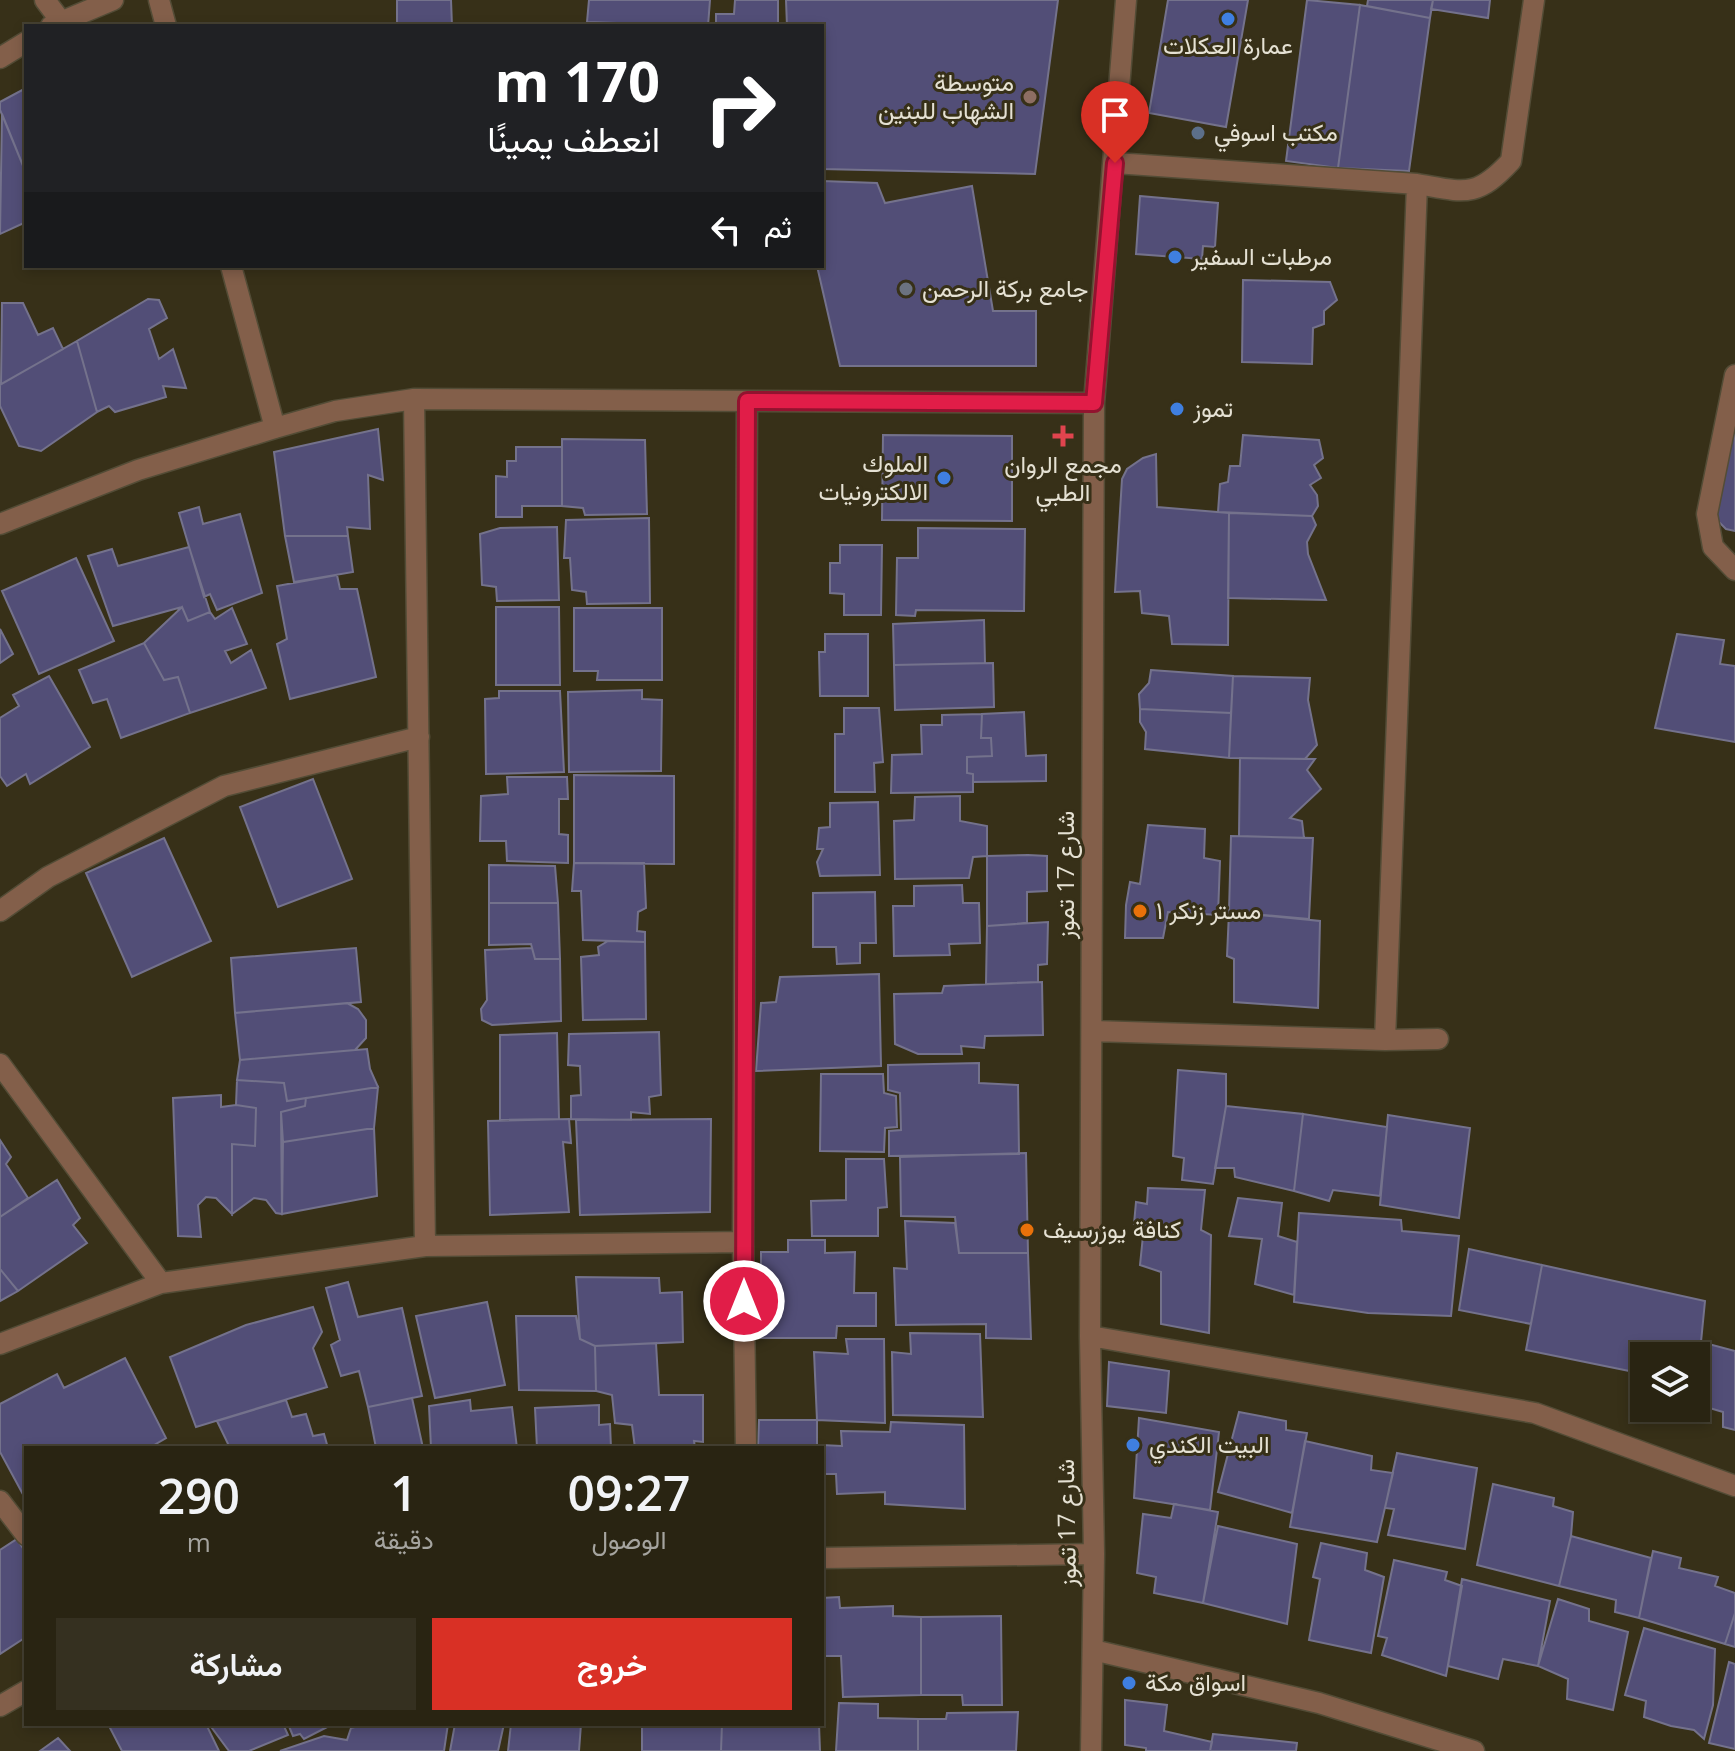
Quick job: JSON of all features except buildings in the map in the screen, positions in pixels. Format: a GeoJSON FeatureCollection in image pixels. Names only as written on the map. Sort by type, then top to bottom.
{"type":"FeatureCollection","features":[{"type":"Feature","properties":{"kind":"street"},"geometry":{"type":"LineString","coordinates":[[45,0],[56,23],[113,0]]}},
{"type":"Feature","properties":{"kind":"street"},"geometry":{"type":"LineString","coordinates":[[159,0],[165,24]]}},
{"type":"Feature","properties":{"kind":"street","name":"شارع 17 تموز"},"geometry":{"type":"LineString","coordinates":[[1091,1751],[1094,1554],[1090,1336],[1094,403],[1126,0]]}},
{"type":"Feature","properties":{"kind":"street"},"geometry":{"type":"LineString","coordinates":[[1115,163],[1417,184],[1463,192],[1493,181],[1511,161],[1534,0]]}},
{"type":"Feature","properties":{"kind":"street"},"geometry":{"type":"LineString","coordinates":[[0,58],[24,43]]}},
{"type":"Feature","properties":{"kind":"street"},"geometry":{"type":"LineString","coordinates":[[1385,1040],[1417,184]]}},
{"type":"Feature","properties":{"kind":"street"},"geometry":{"type":"LineString","coordinates":[[232,268],[275,428]]}},
{"type":"Feature","properties":{"kind":"street"},"geometry":{"type":"LineString","coordinates":[[1735,375],[1707,514],[1713,547],[1731,570],[1735,570]]}},
{"type":"Feature","properties":{"kind":"street"},"geometry":{"type":"LineString","coordinates":[[0,524],[138,470],[275,428],[335,411],[414,399],[1094,403]]}},
{"type":"Feature","properties":{"kind":"street"},"geometry":{"type":"LineString","coordinates":[[414,399],[425,1246]]}},
{"type":"Feature","properties":{"kind":"street"},"geometry":{"type":"LineString","coordinates":[[746,1446],[743,1242],[747,401]]}},
{"type":"Feature","properties":{"kind":"street"},"geometry":{"type":"LineString","coordinates":[[0,911],[48,877],[224,786],[419,737]]}},
{"type":"Feature","properties":{"kind":"street"},"geometry":{"type":"LineString","coordinates":[[1093,1031],[1438,1039]]}},
{"type":"Feature","properties":{"kind":"street"},"geometry":{"type":"LineString","coordinates":[[0,1064],[161,1283]]}},
{"type":"Feature","properties":{"kind":"street"},"geometry":{"type":"LineString","coordinates":[[0,1344],[161,1283],[425,1246],[743,1242]]}},
{"type":"Feature","properties":{"kind":"street"},"geometry":{"type":"LineString","coordinates":[[1090,1336],[1535,1413],[1735,1486]]}},
{"type":"Feature","properties":{"kind":"street"},"geometry":{"type":"LineString","coordinates":[[0,1501],[24,1532]]}},
{"type":"Feature","properties":{"kind":"street"},"geometry":{"type":"LineString","coordinates":[[824,1558],[1094,1554]]}},
{"type":"Feature","properties":{"kind":"street"},"geometry":{"type":"LineString","coordinates":[[1093,1650],[1319,1703],[1474,1751]]}},
{"type":"Feature","properties":{"kind":"street"},"geometry":{"type":"LineString","coordinates":[[0,1706],[24,1692]]}},
{"type":"Feature","properties":{"kind":"place","name":"عمارة العكلات"},"geometry":{"type":"Point","coordinates":[1228,19]}},
{"type":"Feature","properties":{"kind":"place","name":"متوسطة الشهاب للبنين"},"geometry":{"type":"Point","coordinates":[1030,97]}},
{"type":"Feature","properties":{"kind":"place","name":"مكتب اسوفي"},"geometry":{"type":"Point","coordinates":[1198,133]}},
{"type":"Feature","properties":{"kind":"place","name":"مرطبات السفير"},"geometry":{"type":"Point","coordinates":[1175,257]}},
{"type":"Feature","properties":{"kind":"place","name":"جامع بركة الرحمن"},"geometry":{"type":"Point","coordinates":[906,289]}},
{"type":"Feature","properties":{"kind":"place","name":"تموز"},"geometry":{"type":"Point","coordinates":[1177,409]}},
{"type":"Feature","properties":{"kind":"place","name":"مجمع الروان الطبي"},"geometry":{"type":"Point","coordinates":[1063,436]}},
{"type":"Feature","properties":{"kind":"place","name":"الملوك الالكترونيات"},"geometry":{"type":"Point","coordinates":[944,478]}},
{"type":"Feature","properties":{"kind":"place","name":"مستر زنكر ١"},"geometry":{"type":"Point","coordinates":[1140,911]}},
{"type":"Feature","properties":{"kind":"place","name":"كنافة يوزرسيف"},"geometry":{"type":"Point","coordinates":[1027,1230]}},
{"type":"Feature","properties":{"kind":"place","name":"البيت الكندي"},"geometry":{"type":"Point","coordinates":[1133,1445]}},
{"type":"Feature","properties":{"kind":"place","name":"اسواق مكة"},"geometry":{"type":"Point","coordinates":[1129,1683]}},
{"type":"Feature","properties":{"kind":"route"},"geometry":{"type":"LineString","coordinates":[[744,1301],[747,401],[1094,403],[1115,163]]}}]}
